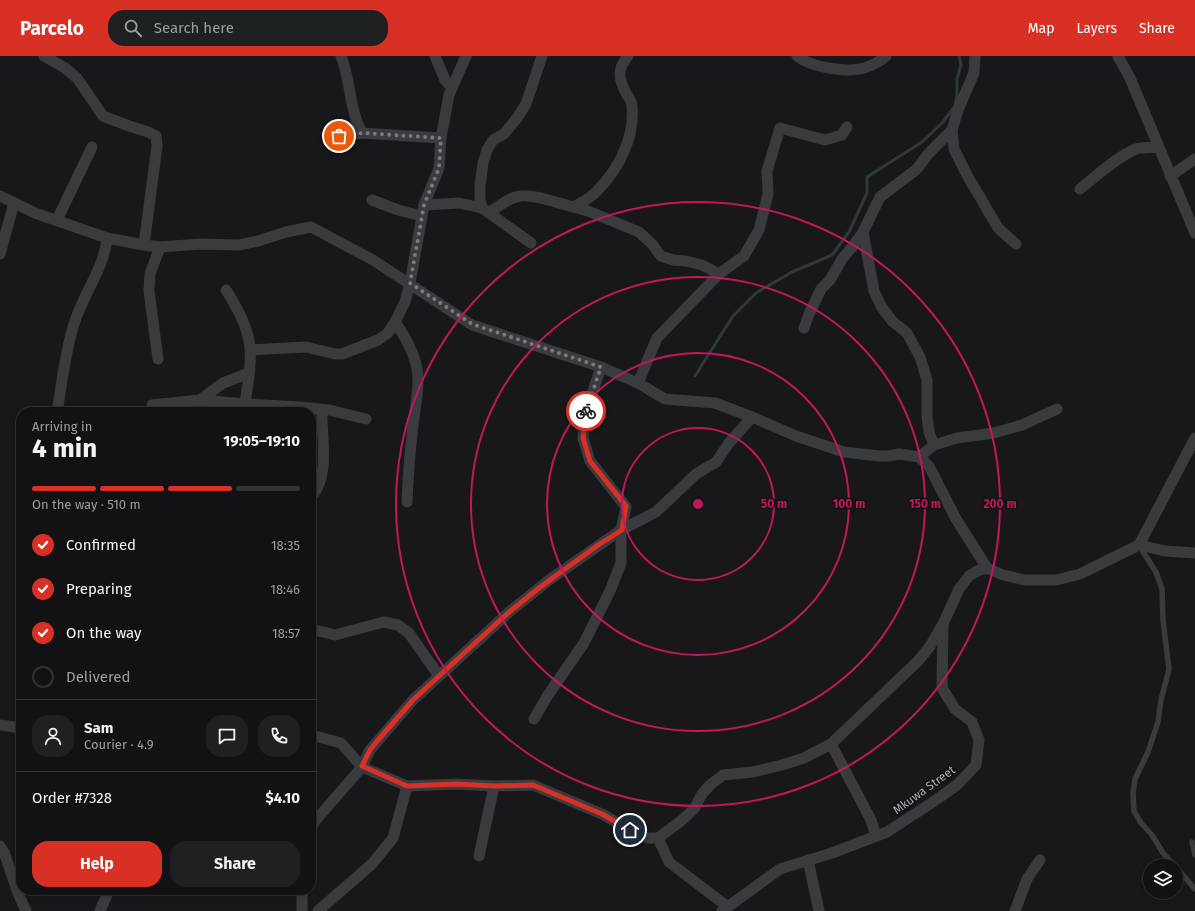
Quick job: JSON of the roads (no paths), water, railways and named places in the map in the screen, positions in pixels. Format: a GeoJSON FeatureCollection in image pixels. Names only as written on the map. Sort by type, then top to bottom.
{"type":"FeatureCollection","features":[{"type":"Feature","properties":{"kind":"street"},"geometry":{"type":"LineString","coordinates":[[44,56],[66,68],[77,78],[103,116],[156,136],[157,146],[144,246]]}},
{"type":"Feature","properties":{"kind":"street"},"geometry":{"type":"LineString","coordinates":[[341,56],[348,77],[354,114],[362,133]]}},
{"type":"Feature","properties":{"kind":"street"},"geometry":{"type":"LineString","coordinates":[[435,56],[445,80],[452,88]]}},
{"type":"Feature","properties":{"kind":"street"},"geometry":{"type":"LineString","coordinates":[[250,350],[306,347],[334,354],[342,354],[378,340],[388,333],[405,302],[410,283],[423,211],[439,168],[441,138],[449,95],[466,56]]}},
{"type":"Feature","properties":{"kind":"street"},"geometry":{"type":"LineString","coordinates":[[486,210],[480,200],[480,186],[483,163],[487,150],[493,140],[504,134],[526,104],[542,56]]}},
{"type":"Feature","properties":{"kind":"street"},"geometry":{"type":"LineString","coordinates":[[574,207],[597,191],[613,170],[625,150],[633,122],[632,104],[620,81],[619,72],[623,61],[628,56]]}},
{"type":"Feature","properties":{"kind":"street"},"geometry":{"type":"LineString","coordinates":[[796,56],[818,65],[841,69],[863,68],[883,59],[886,56]]}},
{"type":"Feature","properties":{"kind":"street"},"geometry":{"type":"LineString","coordinates":[[975,56],[974,73],[958,110],[952,130],[954,149],[967,175],[998,228],[1016,244]]}},
{"type":"Feature","properties":{"kind":"street"},"geometry":{"type":"LineString","coordinates":[[1118,56],[1130,78],[1195,233]]}},
{"type":"Feature","properties":{"kind":"street"},"geometry":{"type":"LineString","coordinates":[[638,383],[657,338],[718,274],[744,256],[759,230],[768,194],[767,171],[780,128],[825,140],[842,135],[847,127]]}},
{"type":"Feature","properties":{"kind":"street"},"geometry":{"type":"LineString","coordinates":[[804,328],[821,289],[830,280],[842,258],[854,246],[880,197],[917,169],[928,154],[952,130]]}},
{"type":"Feature","properties":{"kind":"street"},"geometry":{"type":"LineString","coordinates":[[339,136],[362,133],[441,138]]}},
{"type":"Feature","properties":{"kind":"street"},"geometry":{"type":"LineString","coordinates":[[57,220],[92,147]]}},
{"type":"Feature","properties":{"kind":"street"},"geometry":{"type":"LineString","coordinates":[[1080,189],[1100,172],[1122,157],[1137,149],[1158,147]]}},
{"type":"Feature","properties":{"kind":"street"},"geometry":{"type":"LineString","coordinates":[[1170,176],[1195,159]]}},
{"type":"Feature","properties":{"kind":"street"},"geometry":{"type":"LineString","coordinates":[[0,196],[35,213],[107,238],[144,246],[160,247],[200,244],[239,245],[258,241],[286,232],[312,227],[373,260],[472,324],[601,367],[638,383],[665,399],[714,403],[796,436],[844,452],[879,456],[899,454],[919,457],[929,466],[956,519],[987,568],[1003,575],[1025,580],[1056,580],[1080,574],[1139,545],[1195,438]]}},
{"type":"Feature","properties":{"kind":"street"},"geometry":{"type":"LineString","coordinates":[[486,210],[518,196],[530,196],[574,207],[604,217],[638,232],[652,244],[661,256],[673,260],[686,261],[702,265],[718,274]]}},
{"type":"Feature","properties":{"kind":"street"},"geometry":{"type":"LineString","coordinates":[[372,200],[398,210],[423,211],[459,203],[486,210],[531,243]]}},
{"type":"Feature","properties":{"kind":"street"},"geometry":{"type":"LineString","coordinates":[[0,254],[14,203]]}},
{"type":"Feature","properties":{"kind":"street"},"geometry":{"type":"LineString","coordinates":[[862,232],[870,275],[876,296],[892,321],[907,332],[920,357],[928,380],[927,416],[929,432],[934,445]]}},
{"type":"Feature","properties":{"kind":"street"},"geometry":{"type":"LineString","coordinates":[[58,407],[74,324],[86,293],[102,261],[107,238]]}},
{"type":"Feature","properties":{"kind":"street"},"geometry":{"type":"LineString","coordinates":[[158,359],[149,291],[150,274],[160,247]]}},
{"type":"Feature","properties":{"kind":"street"},"geometry":{"type":"LineString","coordinates":[[226,290],[236,305],[249,338],[249,373],[245,404]]}},
{"type":"Feature","properties":{"kind":"street"},"geometry":{"type":"LineString","coordinates":[[395,322],[409,344],[416,363],[417,374],[417,394],[407,502]]}},
{"type":"Feature","properties":{"kind":"street"},"geometry":{"type":"LineString","coordinates":[[534,719],[548,695],[584,643],[610,591],[621,563],[622,530],[626,506],[590,461],[583,438],[585,415],[601,367]]}},
{"type":"Feature","properties":{"kind":"street"},"geometry":{"type":"LineString","coordinates":[[200,400],[223,383],[249,373]]}},
{"type":"Feature","properties":{"kind":"street"},"geometry":{"type":"LineString","coordinates":[[151,407],[152,405],[200,400],[300,407]]}},
{"type":"Feature","properties":{"kind":"street"},"geometry":{"type":"LineString","coordinates":[[316,409],[366,419]]}},
{"type":"Feature","properties":{"kind":"street"},"geometry":{"type":"LineString","coordinates":[[919,457],[934,445],[957,438],[994,433],[1022,425],[1057,409]]}},
{"type":"Feature","properties":{"kind":"street"},"geometry":{"type":"LineString","coordinates":[[316,492],[322,472],[325,452],[322,410]]}},
{"type":"Feature","properties":{"kind":"street"},"geometry":{"type":"LineString","coordinates":[[316,820],[362,766],[374,745],[413,700],[508,613],[538,589],[598,545],[656,512],[696,474],[716,462],[729,442],[752,417]]}},
{"type":"Feature","properties":{"kind":"street"},"geometry":{"type":"LineString","coordinates":[[1139,545],[1165,551],[1195,553]]}},
{"type":"Feature","properties":{"kind":"street","name":"Mkuwa Street"},"geometry":{"type":"LineString","coordinates":[[725,909],[780,869],[887,832],[957,785],[976,765],[979,740],[972,722],[955,708],[942,688],[943,624],[959,589],[969,576],[977,571],[987,568]]}},
{"type":"Feature","properties":{"kind":"street"},"geometry":{"type":"LineString","coordinates":[[316,630],[335,635],[384,622],[398,625],[409,633],[439,676]]}},
{"type":"Feature","properties":{"kind":"street"},"geometry":{"type":"LineString","coordinates":[[316,736],[341,743],[362,766],[407,786],[456,784],[494,786],[533,785],[602,814],[630,830],[648,838],[658,838],[681,822],[694,810],[702,794],[723,774],[753,772],[782,765],[804,758],[831,744],[919,660],[930,646],[943,624]]}},
{"type":"Feature","properties":{"kind":"street"},"geometry":{"type":"LineString","coordinates":[[0,725],[16,727]]}},
{"type":"Feature","properties":{"kind":"street"},"geometry":{"type":"LineString","coordinates":[[831,744],[871,820],[876,836]]}},
{"type":"Feature","properties":{"kind":"street"},"geometry":{"type":"LineString","coordinates":[[318,911],[372,864],[393,838],[407,786]]}},
{"type":"Feature","properties":{"kind":"street"},"geometry":{"type":"LineString","coordinates":[[479,856],[494,786]]}},
{"type":"Feature","properties":{"kind":"street"},"geometry":{"type":"LineString","coordinates":[[658,838],[669,862],[725,909]]}},
{"type":"Feature","properties":{"kind":"street"},"geometry":{"type":"LineString","coordinates":[[0,846],[4,852],[16,887]]}},
{"type":"Feature","properties":{"kind":"street"},"geometry":{"type":"LineString","coordinates":[[808,860],[819,911]]}},
{"type":"Feature","properties":{"kind":"street"},"geometry":{"type":"LineString","coordinates":[[1015,911],[1027,879],[1040,860]]}},
{"type":"Feature","properties":{"kind":"street"},"geometry":{"type":"LineString","coordinates":[[19,895],[26,911]]}},
{"type":"Feature","properties":{"kind":"street"},"geometry":{"type":"LineString","coordinates":[[100,911],[107,895]]}},
{"type":"Feature","properties":{"kind":"street"},"geometry":{"type":"LineString","coordinates":[[302,895],[302,911]]}},
{"type":"Feature","properties":{"kind":"lane"},"geometry":{"type":"LineString","coordinates":[[1139,545],[1156,572],[1162,589],[1163,620],[1169,669],[1161,700],[1158,722],[1148,752],[1135,779],[1133,793],[1134,811],[1141,823],[1152,835],[1168,859]]}},
{"type":"Feature","properties":{"kind":"lane"},"geometry":{"type":"LineString","coordinates":[[1192,842],[1195,855]]}},
{"type":"Feature","properties":{"kind":"lane"},"geometry":{"type":"LineString","coordinates":[[1183,876],[1195,889]]}},
{"type":"Feature","properties":{"kind":"waterway"},"geometry":{"type":"LineString","coordinates":[[695,376],[733,316],[756,293],[792,272],[832,255],[849,232],[867,193],[867,177],[922,142],[943,122],[955,106],[957,79],[961,65],[959,56]]}}]}
